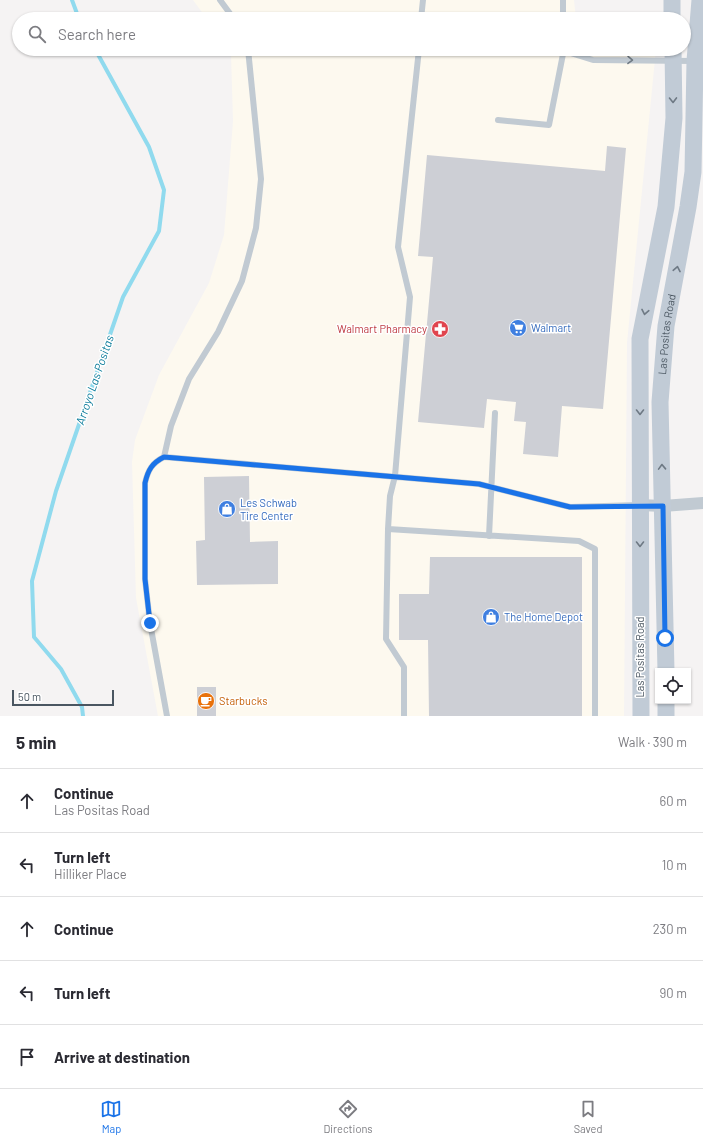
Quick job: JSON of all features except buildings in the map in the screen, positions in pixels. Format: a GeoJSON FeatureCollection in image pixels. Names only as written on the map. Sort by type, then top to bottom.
{"type":"FeatureCollection","features":[{"type":"Feature","properties":{"kind":"main road"},"geometry":{"type":"LineString","coordinates":[[672,0],[672,12]]}},
{"type":"Feature","properties":{"kind":"main road","name":"Las Positas Road"},"geometry":{"type":"LineString","coordinates":[[691,37],[700,0]]}},
{"type":"Feature","properties":{"kind":"main road","name":"Las Positas Road"},"geometry":{"type":"LineString","coordinates":[[666,668],[660,402],[666,326],[693,172],[695,61],[691,45]]}},
{"type":"Feature","properties":{"kind":"main road","name":"Las Positas Road"},"geometry":{"type":"LineString","coordinates":[[640,716],[640,339],[666,207],[674,118],[673,56]]}},
{"type":"Feature","properties":{"kind":"main road"},"geometry":{"type":"LineString","coordinates":[[666,704],[666,716]]}},
{"type":"Feature","properties":{"kind":"street"},"geometry":{"type":"LineString","coordinates":[[640,505],[663,506],[703,503]]}},
{"type":"Feature","properties":{"kind":"lane"},"geometry":{"type":"LineString","coordinates":[[220,0],[229,12]]}},
{"type":"Feature","properties":{"kind":"lane"},"geometry":{"type":"LineString","coordinates":[[422,12],[423,0]]}},
{"type":"Feature","properties":{"kind":"lane"},"geometry":{"type":"LineString","coordinates":[[563,0],[563,12]]}},
{"type":"Feature","properties":{"kind":"lane"},"geometry":{"type":"LineString","coordinates":[[164,457],[171,426],[189,379],[218,332],[242,281],[256,228],[261,179],[249,56]]}},
{"type":"Feature","properties":{"kind":"lane"},"geometry":{"type":"LineString","coordinates":[[404,716],[404,667],[386,639],[388,529],[390,496],[395,476],[410,297],[398,247],[418,56]]}},
{"type":"Feature","properties":{"kind":"lane"},"geometry":{"type":"LineString","coordinates":[[498,120],[549,125],[565,56]]}},
{"type":"Feature","properties":{"kind":"lane"},"geometry":{"type":"LineString","coordinates":[[582,56],[593,60],[657,56]]}},
{"type":"Feature","properties":{"kind":"lane"},"geometry":{"type":"LineString","coordinates":[[677,56],[695,61]]}},
{"type":"Feature","properties":{"kind":"lane"},"geometry":{"type":"LineString","coordinates":[[490,536],[496,413]]}},
{"type":"Feature","properties":{"kind":"lane"},"geometry":{"type":"LineString","coordinates":[[167,716],[150,623],[145,579],[145,483],[148,472],[155,461],[164,457],[479,484],[570,507],[640,505]]}},
{"type":"Feature","properties":{"kind":"lane"},"geometry":{"type":"LineString","coordinates":[[388,529],[579,541],[595,549],[595,716]]}},
{"type":"Feature","properties":{"kind":"shaded area"},"geometry":{"type":"Polygon","coordinates":[[[193,0],[574,0],[575,12],[202,12],[193,0]]]}},
{"type":"Feature","properties":{"kind":"shaded area"},"geometry":{"type":"Polygon","coordinates":[[[231,56],[655,56],[627,343],[624,716],[158,716],[136,598],[132,462],[135,440],[159,375],[209,283],[224,235],[233,121],[231,56]]]}},
{"type":"Feature","properties":{"kind":"waterway","name":"Arroyo Las Positas"},"geometry":{"type":"LineString","coordinates":[[72,0],[76,12]]}},
{"type":"Feature","properties":{"kind":"waterway","name":"Arroyo Las Positas"},"geometry":{"type":"LineString","coordinates":[[83,716],[82,707],[61,669],[34,637],[32,581],[56,491],[123,297],[159,231],[164,190],[149,147],[99,56]]}},
{"type":"Feature","properties":{"kind":"place","name":"Walmart"},"geometry":{"type":"Point","coordinates":[518,328]}},
{"type":"Feature","properties":{"kind":"place","name":"Walmart Pharmacy"},"geometry":{"type":"Point","coordinates":[440,329]}},
{"type":"Feature","properties":{"kind":"place","name":"Les Schwab Tire Center"},"geometry":{"type":"Point","coordinates":[227,509]}},
{"type":"Feature","properties":{"kind":"place","name":"The Home Depot"},"geometry":{"type":"Point","coordinates":[491,617]}},
{"type":"Feature","properties":{"kind":"place","name":"Starbucks"},"geometry":{"type":"Point","coordinates":[206,701]}},
{"type":"Feature","properties":{"kind":"route"},"geometry":{"type":"LineString","coordinates":[[150,623],[145,579],[145,483],[148,472],[155,461],[164,457],[479,484],[570,507],[640,505],[663,506],[665,638]]}}]}
